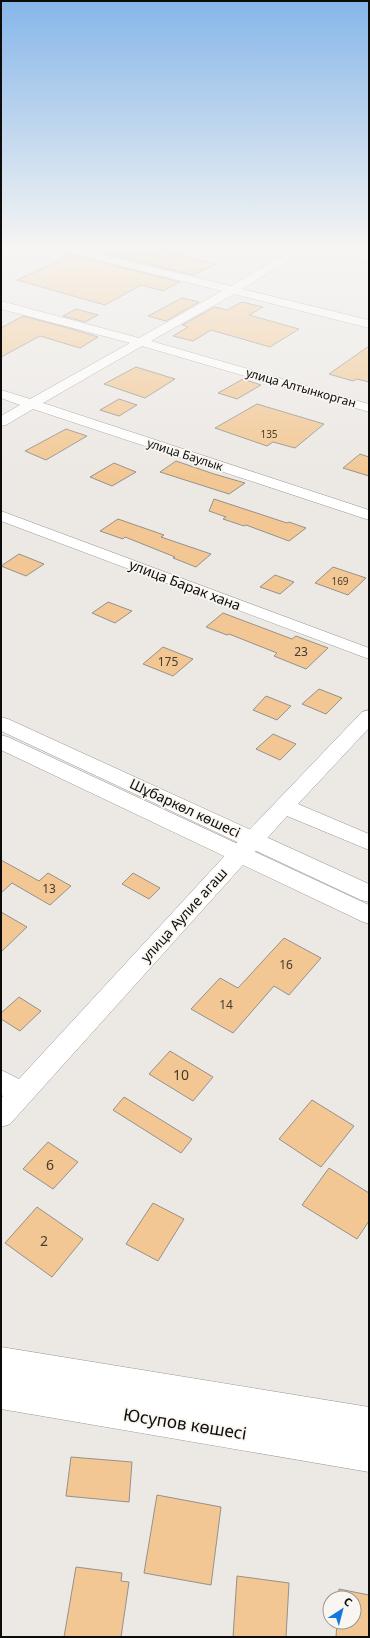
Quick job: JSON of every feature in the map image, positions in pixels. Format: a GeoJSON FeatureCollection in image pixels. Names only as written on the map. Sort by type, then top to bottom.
{"type":"FeatureCollection","features":[{"type":"Feature","properties":{"kind":"street","name":"улица Алтынкорган"},"geometry":{"type":"LineString","coordinates":[[78,325],[369,408]]}},
{"type":"Feature","properties":{"kind":"street"},"geometry":{"type":"LineString","coordinates":[[1,422],[171,325]]}},
{"type":"Feature","properties":{"kind":"street","name":"улица Баулык"},"geometry":{"type":"LineString","coordinates":[[1,394],[369,515]]}},
{"type":"Feature","properties":{"kind":"street","name":"улица Барак хана"},"geometry":{"type":"LineString","coordinates":[[1,516],[369,654]]}},
{"type":"Feature","properties":{"kind":"street","name":"улица Аулие агаш"},"geometry":{"type":"LineString","coordinates":[[1,1116],[11,1088],[246,847],[369,716]]}},
{"type":"Feature","properties":{"kind":"street","name":"Шұбаркөл көшесі"},"geometry":{"type":"LineString","coordinates":[[1,723],[246,847],[369,915]]}},
{"type":"Feature","properties":{"kind":"street"},"geometry":{"type":"LineString","coordinates":[[1,742],[246,847]]}},
{"type":"Feature","properties":{"kind":"street"},"geometry":{"type":"LineString","coordinates":[[284,806],[369,843]]}},
{"type":"Feature","properties":{"kind":"street","name":"Шұбаркөл көшесі"},"geometry":{"type":"LineString","coordinates":[[246,847],[369,894]]}},
{"type":"Feature","properties":{"kind":"street","name":"Юсупов көшесі"},"geometry":{"type":"LineString","coordinates":[[1,1363],[369,1424]]}},
{"type":"Feature","properties":{"kind":"street","name":"Юсупов көшесі"},"geometry":{"type":"LineString","coordinates":[[1,1393],[369,1455]]}},
{"type":"Feature","properties":{"kind":"building"},"geometry":{"type":"Polygon","coordinates":[[[6,325],[59,325],[98,337],[80,348],[40,336],[1,357],[1,328],[6,325]]]}},
{"type":"Feature","properties":{"kind":"building"},"geometry":{"type":"Polygon","coordinates":[[[183,325],[286,325],[299,329],[270,347],[211,330],[193,341],[173,336],[188,327],[183,325]]]}},
{"type":"Feature","properties":{"kind":"building"},"geometry":{"type":"Polygon","coordinates":[[[369,346],[369,382],[357,379],[353,381],[329,374],[369,346]]]}},
{"type":"Feature","properties":{"kind":"building"},"geometry":{"type":"Polygon","coordinates":[[[136,367],[175,379],[145,398],[104,384],[136,367]]]}},
{"type":"Feature","properties":{"kind":"building"},"geometry":{"type":"Polygon","coordinates":[[[243,379],[261,385],[237,399],[218,393],[243,379]]]}},
{"type":"Feature","properties":{"kind":"building"},"geometry":{"type":"Polygon","coordinates":[[[119,399],[137,405],[119,416],[100,410],[119,399]]]}},
{"type":"Feature","properties":{"kind":"building"},"geometry":{"type":"Polygon","coordinates":[[[257,404],[324,424],[295,448],[273,442],[267,446],[215,428],[257,404]]]}},
{"type":"Feature","properties":{"kind":"building"},"geometry":{"type":"Polygon","coordinates":[[[66,429],[87,436],[46,460],[25,451],[66,429]]]}},
{"type":"Feature","properties":{"kind":"building"},"geometry":{"type":"Polygon","coordinates":[[[360,454],[369,457],[369,476],[343,468],[360,454]]]}},
{"type":"Feature","properties":{"kind":"building"},"geometry":{"type":"Polygon","coordinates":[[[176,461],[245,483],[229,494],[160,472],[176,461]]]}},
{"type":"Feature","properties":{"kind":"building"},"geometry":{"type":"Polygon","coordinates":[[[114,463],[136,472],[112,486],[90,477],[114,463]]]}},
{"type":"Feature","properties":{"kind":"building"},"geometry":{"type":"Polygon","coordinates":[[[214,499],[306,528],[289,541],[246,525],[244,526],[223,519],[226,517],[209,511],[214,499]]]}},
{"type":"Feature","properties":{"kind":"building"},"geometry":{"type":"Polygon","coordinates":[[[118,519],[164,535],[161,537],[211,554],[196,567],[125,537],[123,539],[100,531],[118,519]]]}},
{"type":"Feature","properties":{"kind":"building"},"geometry":{"type":"Polygon","coordinates":[[[19,554],[44,564],[26,576],[1,566],[19,554]]]}},
{"type":"Feature","properties":{"kind":"building"},"geometry":{"type":"Polygon","coordinates":[[[333,567],[366,578],[348,595],[315,583],[333,567]]]}},
{"type":"Feature","properties":{"kind":"building"},"geometry":{"type":"Polygon","coordinates":[[[275,575],[294,582],[280,594],[260,587],[275,575]]]}},
{"type":"Feature","properties":{"kind":"building"},"geometry":{"type":"Polygon","coordinates":[[[108,602],[132,611],[115,623],[92,613],[108,602]]]}},
{"type":"Feature","properties":{"kind":"building"},"geometry":{"type":"Polygon","coordinates":[[[223,613],[292,639],[296,636],[328,648],[306,669],[274,656],[277,653],[229,634],[227,635],[206,627],[223,613]]]}},
{"type":"Feature","properties":{"kind":"building"},"geometry":{"type":"Polygon","coordinates":[[[163,647],[193,659],[173,676],[143,664],[163,647]]]}},
{"type":"Feature","properties":{"kind":"building"},"geometry":{"type":"Polygon","coordinates":[[[319,689],[342,698],[326,714],[302,704],[319,689]]]}},
{"type":"Feature","properties":{"kind":"building"},"geometry":{"type":"Polygon","coordinates":[[[266,696],[291,706],[277,720],[253,710],[266,696]]]}},
{"type":"Feature","properties":{"kind":"building"},"geometry":{"type":"Polygon","coordinates":[[[273,734],[296,744],[280,760],[256,749],[273,734]]]}},
{"type":"Feature","properties":{"kind":"building"},"geometry":{"type":"Polygon","coordinates":[[[1,860],[39,881],[48,873],[71,886],[50,905],[12,883],[1,893],[1,860]]]}},
{"type":"Feature","properties":{"kind":"building"},"geometry":{"type":"Polygon","coordinates":[[[133,873],[160,888],[149,899],[122,884],[133,873]]]}},
{"type":"Feature","properties":{"kind":"building"},"geometry":{"type":"Polygon","coordinates":[[[1,912],[27,927],[1,952],[1,912]]]}},
{"type":"Feature","properties":{"kind":"building"},"geometry":{"type":"Polygon","coordinates":[[[284,938],[321,958],[289,995],[274,986],[233,1033],[191,1009],[220,978],[238,988],[284,938]]]}},
{"type":"Feature","properties":{"kind":"building"},"geometry":{"type":"Polygon","coordinates":[[[19,997],[41,1011],[20,1031],[1,1019],[1,1013],[19,997]]]}},
{"type":"Feature","properties":{"kind":"building"},"geometry":{"type":"Polygon","coordinates":[[[170,1051],[213,1077],[193,1101],[149,1074],[170,1051]]]}},
{"type":"Feature","properties":{"kind":"building"},"geometry":{"type":"Polygon","coordinates":[[[124,1097],[192,1139],[181,1153],[113,1110],[124,1097]]]}},
{"type":"Feature","properties":{"kind":"building"},"geometry":{"type":"Polygon","coordinates":[[[312,1100],[354,1126],[321,1167],[279,1139],[312,1100]]]}},
{"type":"Feature","properties":{"kind":"building"},"geometry":{"type":"Polygon","coordinates":[[[48,1142],[78,1162],[53,1189],[23,1169],[48,1142]]]}},
{"type":"Feature","properties":{"kind":"building"},"geometry":{"type":"Polygon","coordinates":[[[329,1168],[369,1193],[369,1221],[357,1239],[302,1205],[329,1168]]]}},
{"type":"Feature","properties":{"kind":"building"},"geometry":{"type":"Polygon","coordinates":[[[153,1203],[184,1219],[158,1261],[126,1244],[153,1203]]]}},
{"type":"Feature","properties":{"kind":"building"},"geometry":{"type":"Polygon","coordinates":[[[37,1207],[83,1239],[52,1277],[5,1243],[37,1207]]]}},
{"type":"Feature","properties":{"kind":"building"},"geometry":{"type":"Polygon","coordinates":[[[71,1457],[132,1462],[129,1502],[66,1496],[71,1457]]]}},
{"type":"Feature","properties":{"kind":"building"},"geometry":{"type":"Polygon","coordinates":[[[157,1495],[221,1507],[211,1585],[144,1573],[157,1495]]]}},
{"type":"Feature","properties":{"kind":"building"},"geometry":{"type":"Polygon","coordinates":[[[76,1567],[122,1573],[121,1581],[129,1582],[121,1637],[64,1637],[76,1567]]]}},
{"type":"Feature","properties":{"kind":"building"},"geometry":{"type":"Polygon","coordinates":[[[237,1576],[289,1583],[286,1637],[233,1637],[237,1576]]]}},
{"type":"Feature","properties":{"kind":"building"},"geometry":{"type":"Polygon","coordinates":[[[362,1594],[369,1595],[369,1637],[336,1637],[336,1630],[362,1630],[362,1594]]]}}]}
